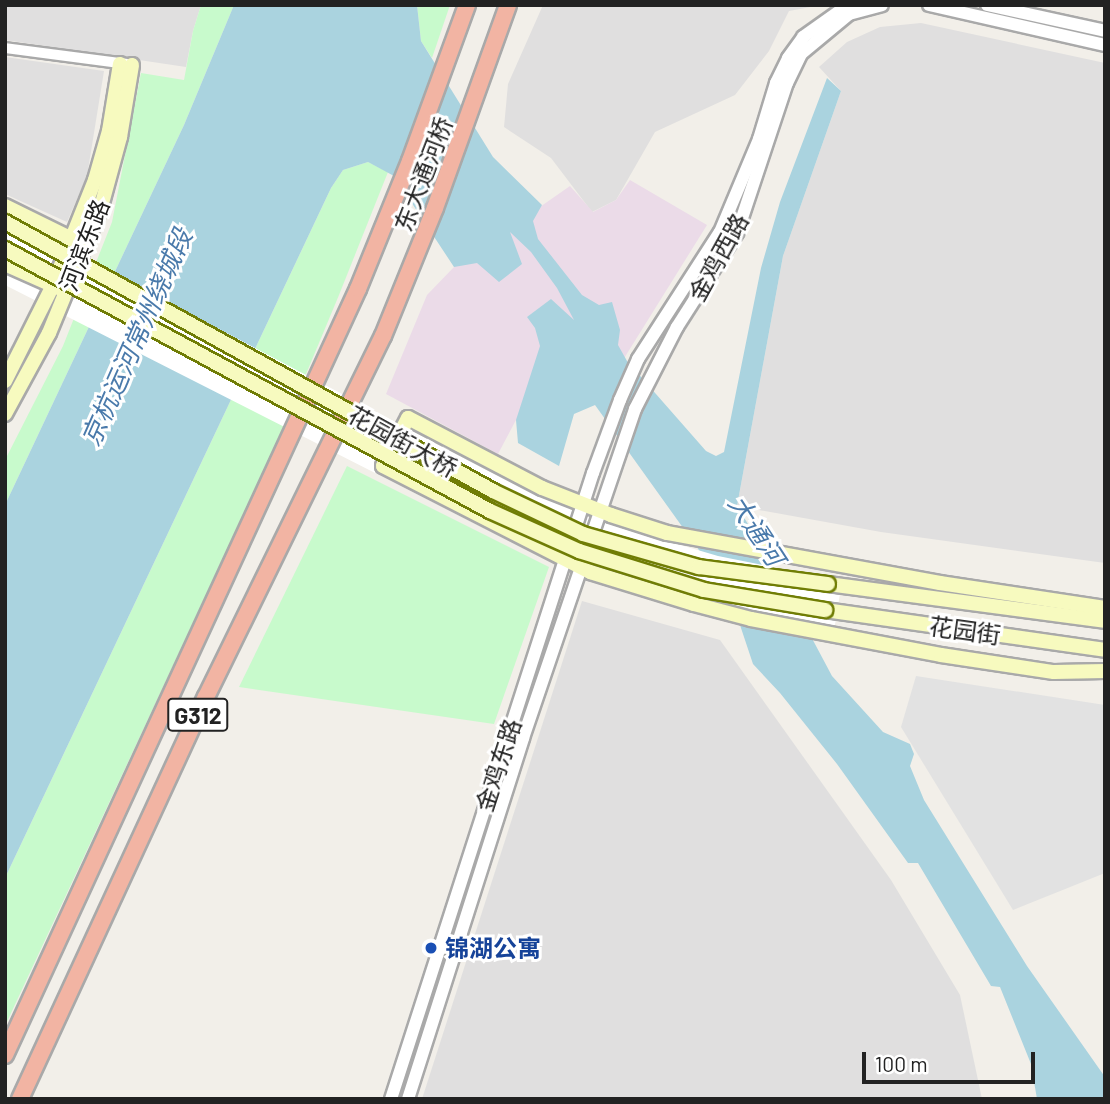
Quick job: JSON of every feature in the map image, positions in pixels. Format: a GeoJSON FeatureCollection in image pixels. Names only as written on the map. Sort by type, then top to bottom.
{"type":"FeatureCollection","features":[{"type":"Feature","properties":{"kind":"highway","name":"东大通河桥"},"geometry":{"type":"LineString","coordinates":[[5,1055],[358,289],[410,161],[467,5]]}},
{"type":"Feature","properties":{"kind":"highway","name":"东大通河桥"},"geometry":{"type":"LineString","coordinates":[[20,1099],[206,697],[383,336],[502,27],[508,5]]}},
{"type":"Feature","properties":{"kind":"main road","name":"河滨东路"},"geometry":{"type":"LineString","coordinates":[[5,382],[72,239],[109,131],[126,64]]}},
{"type":"Feature","properties":{"kind":"main road","name":"河滨东路"},"geometry":{"type":"LineString","coordinates":[[5,414],[49,333],[101,207],[120,137],[126,64]]}},
{"type":"Feature","properties":{"kind":"main road"},"geometry":{"type":"LineString","coordinates":[[5,206],[86,246]]}},
{"type":"Feature","properties":{"kind":"main road","name":"花园街大桥"},"geometry":{"type":"LineString","coordinates":[[5,222],[493,491],[583,534],[699,568],[828,584]]}},
{"type":"Feature","properties":{"kind":"main road","name":"花园街大桥"},"geometry":{"type":"LineString","coordinates":[[5,249],[490,511],[579,551],[704,590],[825,610]]}},
{"type":"Feature","properties":{"kind":"main road"},"geometry":{"type":"LineString","coordinates":[[5,264],[66,291]]}},
{"type":"Feature","properties":{"kind":"main road"},"geometry":{"type":"LineString","coordinates":[[1105,608],[772,554],[667,533],[583,505],[497,466],[408,418],[383,466],[580,567],[731,615],[826,634],[1054,672],[1105,671]]}},
{"type":"Feature","properties":{"kind":"main road","name":"花园街"},"geometry":{"type":"LineString","coordinates":[[828,584],[1105,621]]}},
{"type":"Feature","properties":{"kind":"main road","name":"花园街"},"geometry":{"type":"LineString","coordinates":[[825,610],[1105,650]]}},
{"type":"Feature","properties":{"kind":"street"},"geometry":{"type":"LineString","coordinates":[[824,25],[848,5]]}},
{"type":"Feature","properties":{"kind":"street"},"geometry":{"type":"LineString","coordinates":[[824,25],[849,14],[882,5]]}},
{"type":"Feature","properties":{"kind":"street"},"geometry":{"type":"LineString","coordinates":[[929,5],[1105,45]]}},
{"type":"Feature","properties":{"kind":"street"},"geometry":{"type":"LineString","coordinates":[[988,5],[1105,31]]}},
{"type":"Feature","properties":{"kind":"street","name":"金鸡西路"},"geometry":{"type":"LineString","coordinates":[[608,433],[638,359],[720,232],[749,164],[776,83],[788,58],[803,37],[824,25]]}},
{"type":"Feature","properties":{"kind":"street","name":"金鸡西路"},"geometry":{"type":"LineString","coordinates":[[621,447],[653,369],[737,233],[787,83],[801,54],[824,25]]}},
{"type":"Feature","properties":{"kind":"street"},"geometry":{"type":"LineString","coordinates":[[5,48],[126,64]]}},
{"type":"Feature","properties":{"kind":"street","name":"金鸡东路"},"geometry":{"type":"LineString","coordinates":[[391,1099],[608,433]]}},
{"type":"Feature","properties":{"kind":"street","name":"金鸡东路"},"geometry":{"type":"LineString","coordinates":[[408,1099],[621,447]]}},
{"type":"Feature","properties":{"kind":"shaded area"},"geometry":{"type":"Polygon","coordinates":[[[5,5],[201,5],[186,67],[5,40],[5,5]]]}},
{"type":"Feature","properties":{"kind":"shaded area"},"geometry":{"type":"Polygon","coordinates":[[[543,5],[821,5],[789,11],[769,51],[735,95],[655,132],[616,200],[592,212],[551,158],[504,127],[508,84],[543,5]]]}},
{"type":"Feature","properties":{"kind":"shaded area"},"geometry":{"type":"Polygon","coordinates":[[[921,23],[1105,63],[1105,563],[881,532],[737,506],[783,256],[841,91],[819,67],[847,42],[880,27],[921,23]]]}},
{"type":"Feature","properties":{"kind":"shaded area"},"geometry":{"type":"Polygon","coordinates":[[[5,57],[104,71],[87,176],[67,222],[5,194],[5,57]]]}},
{"type":"Feature","properties":{"kind":"shaded area"},"geometry":{"type":"Polygon","coordinates":[[[630,180],[707,225],[595,405],[516,420],[498,454],[386,394],[427,295],[454,267],[570,186],[593,212],[616,200],[630,180]]]}},
{"type":"Feature","properties":{"kind":"shaded area"},"geometry":{"type":"Polygon","coordinates":[[[582,601],[720,640],[891,880],[960,995],[982,1099],[422,1099],[582,601]]]}},
{"type":"Feature","properties":{"kind":"shaded area"},"geometry":{"type":"Polygon","coordinates":[[[916,676],[1105,705],[1105,873],[1013,910],[901,727],[916,676]]]}},
{"type":"Feature","properties":{"kind":"green space"},"geometry":{"type":"Polygon","coordinates":[[[201,5],[234,5],[184,125],[5,505],[5,460],[63,346],[112,222],[141,73],[184,80],[201,5]]]}},
{"type":"Feature","properties":{"kind":"green space"},"geometry":{"type":"Polygon","coordinates":[[[417,5],[450,5],[432,58],[421,41],[417,5]]]}},
{"type":"Feature","properties":{"kind":"green space"},"geometry":{"type":"Polygon","coordinates":[[[368,162],[388,172],[281,434],[5,1026],[5,878],[331,188],[343,170],[368,162]]]}},
{"type":"Feature","properties":{"kind":"green space"},"geometry":{"type":"Polygon","coordinates":[[[347,466],[549,567],[494,724],[239,687],[347,466]]]}},
{"type":"Feature","properties":{"kind":"water","name":"京杭运河常州绕城段"},"geometry":{"type":"Polygon","coordinates":[[[234,5],[417,5],[421,41],[493,157],[542,205],[533,221],[538,239],[582,295],[599,305],[612,302],[620,330],[618,345],[627,361],[706,451],[716,456],[724,452],[761,268],[780,202],[827,78],[841,91],[783,256],[737,506],[774,567],[832,676],[883,732],[910,744],[914,754],[910,766],[924,800],[1027,966],[1105,1077],[1105,1099],[1037,1099],[1031,1064],[1000,987],[991,986],[918,863],[908,863],[837,764],[753,664],[729,592],[595,405],[574,414],[559,466],[518,443],[516,420],[540,346],[535,328],[527,317],[551,299],[574,320],[557,288],[531,252],[510,232],[522,264],[499,282],[477,263],[454,267],[394,176],[368,162],[343,170],[331,188],[5,878],[5,505],[184,125],[234,5]]]}},
{"type":"Feature","properties":{"kind":"pier"},"geometry":{"type":"Polygon","coordinates":[[[5,216],[490,472],[592,519],[718,556],[842,581],[833,637],[614,582],[505,539],[5,285],[5,216]]]}},
{"type":"Feature","properties":{"kind":"place","name":"锦湖公寓"},"geometry":{"type":"Point","coordinates":[431,948]}},
{"type":"Feature","properties":{"kind":"water label","name":"大通河"},"geometry":{"type":"Point","coordinates":[757,530]}}]}
